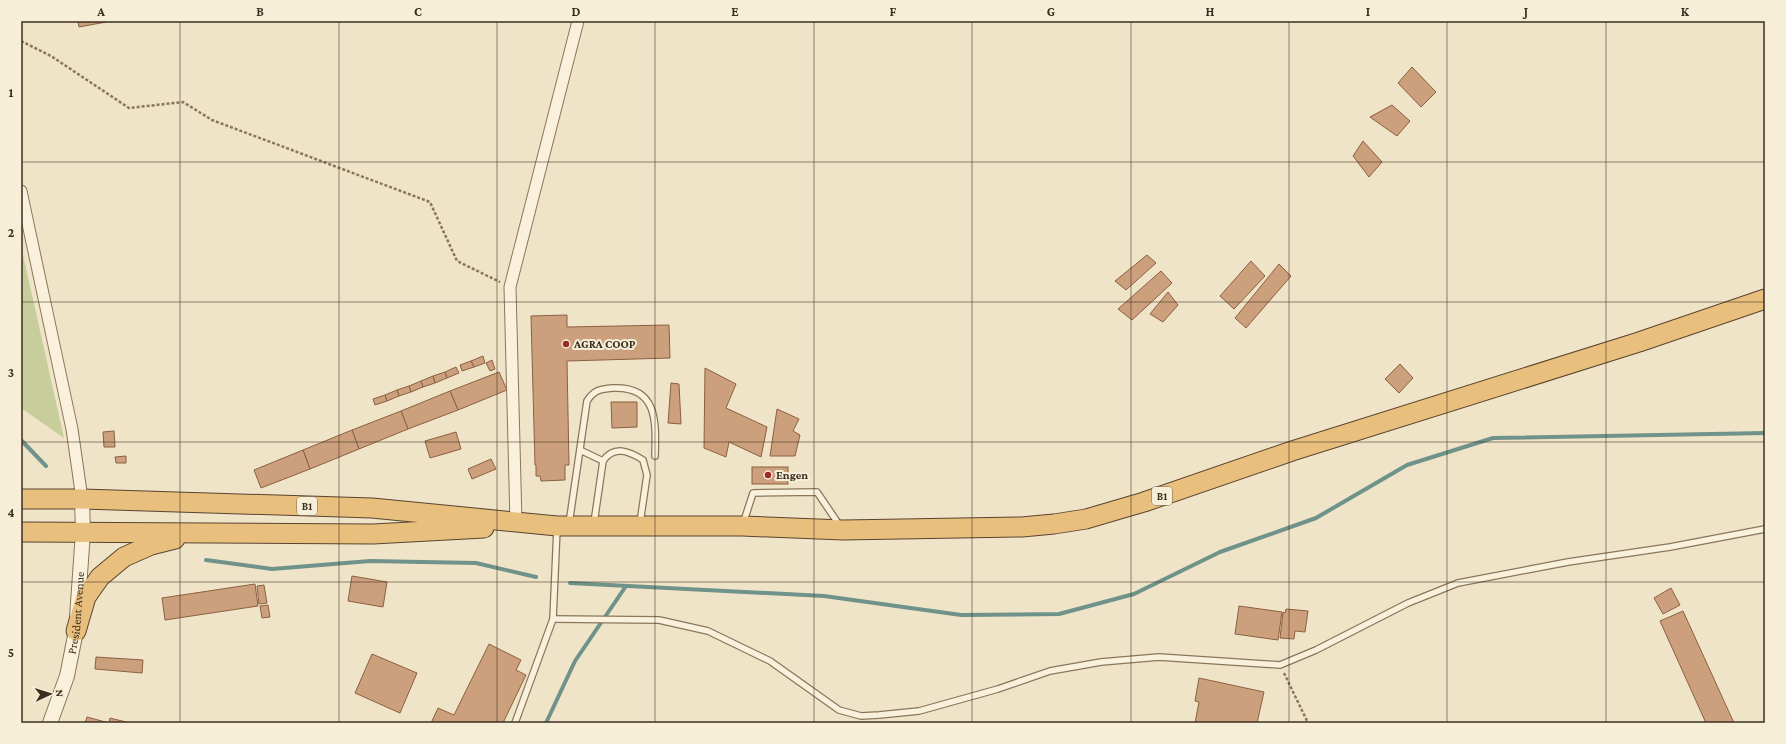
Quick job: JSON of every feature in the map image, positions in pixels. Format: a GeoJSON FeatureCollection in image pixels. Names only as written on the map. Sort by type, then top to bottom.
{"type":"FeatureCollection","features":[{"type":"Feature","properties":{"kind":"highway","name":"B1"},"geometry":{"type":"LineString","coordinates":[[21,499],[82,499],[372,508],[524,524],[563,526],[742,526],[843,530],[1022,527],[1086,519],[1144,502],[1292,451],[1639,342],[1765,299]]}},
{"type":"Feature","properties":{"kind":"highway","name":"B1"},"geometry":{"type":"LineString","coordinates":[[21,532],[373,534],[524,524]]}},
{"type":"Feature","properties":{"kind":"highway"},"geometry":{"type":"LineString","coordinates":[[76,631],[86,597],[100,577],[124,557],[152,545],[200,533]]}},
{"type":"Feature","properties":{"kind":"street"},"geometry":{"type":"LineString","coordinates":[[524,524],[510,287],[578,21]]}},
{"type":"Feature","properties":{"kind":"street"},"geometry":{"type":"LineString","coordinates":[[21,191],[72,428],[82,499]]}},
{"type":"Feature","properties":{"kind":"street","name":"President Avenue"},"geometry":{"type":"LineString","coordinates":[[50,723],[67,676],[76,631],[83,532],[82,499]]}},
{"type":"Feature","properties":{"kind":"lane"},"geometry":{"type":"LineString","coordinates":[[515,723],[553,619],[563,526],[580,450],[587,401],[592,393],[600,390],[627,387],[644,395],[653,409],[656,435],[655,456]]}},
{"type":"Feature","properties":{"kind":"lane"},"geometry":{"type":"LineString","coordinates":[[580,450],[603,461]]}},
{"type":"Feature","properties":{"kind":"lane"},"geometry":{"type":"LineString","coordinates":[[594,526],[603,461],[608,454],[618,451],[628,451],[643,460],[647,475],[640,526]]}},
{"type":"Feature","properties":{"kind":"lane"},"geometry":{"type":"LineString","coordinates":[[742,526],[753,493],[817,492],[843,530]]}},
{"type":"Feature","properties":{"kind":"lane"},"geometry":{"type":"LineString","coordinates":[[553,619],[659,620],[708,631],[770,661],[839,710],[861,716],[919,711],[998,689],[1050,671],[1101,662],[1159,657],[1280,665],[1316,650],[1408,603],[1458,583],[1568,562],[1765,529]]}},
{"type":"Feature","properties":{"kind":"path"},"geometry":{"type":"LineString","coordinates":[[21,41],[51,56],[129,108],[183,102],[212,120],[430,202],[457,261],[510,287]]}},
{"type":"Feature","properties":{"kind":"path"},"geometry":{"type":"LineString","coordinates":[[1280,665],[1308,723]]}},
{"type":"Feature","properties":{"kind":"green space"},"geometry":{"type":"Polygon","coordinates":[[[21,246],[64,438],[21,408],[21,246]]]}},
{"type":"Feature","properties":{"kind":"building"},"geometry":{"type":"Polygon","coordinates":[[[78,21],[106,21],[106,22],[79,27],[78,21]]]}},
{"type":"Feature","properties":{"kind":"building"},"geometry":{"type":"Polygon","coordinates":[[[1412,67],[1436,92],[1421,107],[1398,83],[1412,67]]]}},
{"type":"Feature","properties":{"kind":"building"},"geometry":{"type":"Polygon","coordinates":[[[1392,105],[1410,121],[1397,136],[1370,117],[1392,105]]]}},
{"type":"Feature","properties":{"kind":"building"},"geometry":{"type":"Polygon","coordinates":[[[1363,141],[1382,162],[1369,177],[1353,156],[1363,141]]]}},
{"type":"Feature","properties":{"kind":"building"},"geometry":{"type":"Polygon","coordinates":[[[1147,255],[1156,263],[1126,290],[1115,281],[1147,255]]]}},
{"type":"Feature","properties":{"kind":"building"},"geometry":{"type":"Polygon","coordinates":[[[1251,261],[1265,276],[1234,309],[1220,296],[1251,261]]]}},
{"type":"Feature","properties":{"kind":"building"},"geometry":{"type":"Polygon","coordinates":[[[1279,264],[1291,276],[1246,328],[1235,318],[1279,264]]]}},
{"type":"Feature","properties":{"kind":"building"},"geometry":{"type":"Polygon","coordinates":[[[1161,271],[1172,283],[1132,320],[1118,309],[1161,271]]]}},
{"type":"Feature","properties":{"kind":"building"},"geometry":{"type":"Polygon","coordinates":[[[1168,292],[1178,305],[1163,322],[1150,314],[1168,292]]]}},
{"type":"Feature","properties":{"kind":"building"},"geometry":{"type":"Polygon","coordinates":[[[567,315],[567,327],[669,325],[670,358],[567,361],[569,465],[565,465],[565,480],[541,481],[540,476],[536,476],[535,465],[531,316],[567,315]]]}},
{"type":"Feature","properties":{"kind":"building"},"geometry":{"type":"Polygon","coordinates":[[[483,356],[485,363],[474,367],[471,361],[483,356]]]}},
{"type":"Feature","properties":{"kind":"building"},"geometry":{"type":"Polygon","coordinates":[[[492,360],[495,369],[490,371],[486,363],[492,360]]]}},
{"type":"Feature","properties":{"kind":"building"},"geometry":{"type":"Polygon","coordinates":[[[471,361],[474,367],[462,371],[460,365],[471,361]]]}},
{"type":"Feature","properties":{"kind":"building"},"geometry":{"type":"Polygon","coordinates":[[[1400,364],[1413,378],[1399,393],[1385,379],[1400,364]]]}},
{"type":"Feature","properties":{"kind":"building"},"geometry":{"type":"Polygon","coordinates":[[[456,367],[459,373],[447,378],[445,372],[456,367]]]}},
{"type":"Feature","properties":{"kind":"building"},"geometry":{"type":"Polygon","coordinates":[[[705,368],[736,384],[726,408],[767,427],[761,457],[729,442],[726,457],[704,448],[705,368]]]}},
{"type":"Feature","properties":{"kind":"building"},"geometry":{"type":"Polygon","coordinates":[[[445,372],[447,378],[435,383],[433,376],[445,372]]]}},
{"type":"Feature","properties":{"kind":"building"},"geometry":{"type":"Polygon","coordinates":[[[499,372],[507,390],[458,410],[450,391],[499,372]]]}},
{"type":"Feature","properties":{"kind":"building"},"geometry":{"type":"Polygon","coordinates":[[[433,376],[435,383],[423,387],[421,381],[433,376]]]}},
{"type":"Feature","properties":{"kind":"building"},"geometry":{"type":"Polygon","coordinates":[[[421,381],[423,387],[411,392],[409,386],[421,381]]]}},
{"type":"Feature","properties":{"kind":"building"},"geometry":{"type":"Polygon","coordinates":[[[671,383],[679,384],[681,424],[668,423],[671,383]]]}},
{"type":"Feature","properties":{"kind":"building"},"geometry":{"type":"Polygon","coordinates":[[[409,386],[411,392],[399,396],[397,390],[409,386]]]}},
{"type":"Feature","properties":{"kind":"building"},"geometry":{"type":"Polygon","coordinates":[[[397,390],[399,396],[387,401],[385,395],[397,390]]]}},
{"type":"Feature","properties":{"kind":"building"},"geometry":{"type":"Polygon","coordinates":[[[450,391],[458,410],[408,429],[401,411],[450,391]]]}},
{"type":"Feature","properties":{"kind":"building"},"geometry":{"type":"Polygon","coordinates":[[[385,395],[387,401],[375,405],[373,399],[385,395]]]}},
{"type":"Feature","properties":{"kind":"building"},"geometry":{"type":"Polygon","coordinates":[[[611,402],[637,402],[637,427],[612,428],[611,402]]]}},
{"type":"Feature","properties":{"kind":"building"},"geometry":{"type":"Polygon","coordinates":[[[777,409],[799,419],[793,431],[800,435],[795,456],[770,456],[777,409]]]}},
{"type":"Feature","properties":{"kind":"building"},"geometry":{"type":"Polygon","coordinates":[[[401,411],[408,429],[359,449],[352,430],[401,411]]]}},
{"type":"Feature","properties":{"kind":"building"},"geometry":{"type":"Polygon","coordinates":[[[352,430],[359,449],[310,469],[303,450],[352,430]]]}},
{"type":"Feature","properties":{"kind":"building"},"geometry":{"type":"Polygon","coordinates":[[[114,431],[115,447],[104,447],[103,432],[114,431]]]}},
{"type":"Feature","properties":{"kind":"building"},"geometry":{"type":"Polygon","coordinates":[[[456,432],[461,449],[430,458],[425,441],[456,432]]]}},
{"type":"Feature","properties":{"kind":"building"},"geometry":{"type":"Polygon","coordinates":[[[303,450],[310,469],[261,488],[254,470],[303,450]]]}},
{"type":"Feature","properties":{"kind":"building"},"geometry":{"type":"Polygon","coordinates":[[[126,456],[126,463],[116,463],[115,457],[126,456]]]}},
{"type":"Feature","properties":{"kind":"building"},"geometry":{"type":"Polygon","coordinates":[[[491,459],[496,469],[472,479],[468,469],[491,459]]]}},
{"type":"Feature","properties":{"kind":"building"},"geometry":{"type":"Polygon","coordinates":[[[752,467],[788,467],[788,484],[752,484],[752,467]]]}},
{"type":"Feature","properties":{"kind":"building"},"geometry":{"type":"Polygon","coordinates":[[[352,576],[387,582],[383,607],[348,601],[352,576]]]}},
{"type":"Feature","properties":{"kind":"building"},"geometry":{"type":"Polygon","coordinates":[[[255,584],[258,606],[165,620],[162,598],[255,584]]]}},
{"type":"Feature","properties":{"kind":"building"},"geometry":{"type":"Polygon","coordinates":[[[264,585],[267,603],[259,604],[257,586],[264,585]]]}},
{"type":"Feature","properties":{"kind":"building"},"geometry":{"type":"Polygon","coordinates":[[[1671,588],[1680,605],[1663,614],[1654,598],[1671,588]]]}},
{"type":"Feature","properties":{"kind":"building"},"geometry":{"type":"Polygon","coordinates":[[[268,605],[270,617],[262,618],[260,606],[268,605]]]}},
{"type":"Feature","properties":{"kind":"building"},"geometry":{"type":"Polygon","coordinates":[[[1239,606],[1282,612],[1278,640],[1235,634],[1239,606]]]}},
{"type":"Feature","properties":{"kind":"building"},"geometry":{"type":"Polygon","coordinates":[[[1286,609],[1308,611],[1305,632],[1295,631],[1294,639],[1280,638],[1283,612],[1285,613],[1286,609]]]}},
{"type":"Feature","properties":{"kind":"building"},"geometry":{"type":"Polygon","coordinates":[[[1683,611],[1734,723],[1706,723],[1660,621],[1683,611]]]}},
{"type":"Feature","properties":{"kind":"building"},"geometry":{"type":"Polygon","coordinates":[[[489,644],[521,660],[516,670],[526,675],[503,723],[431,723],[438,708],[454,715],[489,644]]]}},
{"type":"Feature","properties":{"kind":"building"},"geometry":{"type":"Polygon","coordinates":[[[372,654],[417,673],[400,713],[355,693],[372,654]]]}},
{"type":"Feature","properties":{"kind":"building"},"geometry":{"type":"Polygon","coordinates":[[[96,657],[143,660],[142,673],[95,669],[96,657]]]}},
{"type":"Feature","properties":{"kind":"building"},"geometry":{"type":"Polygon","coordinates":[[[1199,678],[1264,692],[1257,723],[1195,723],[1199,702],[1195,701],[1199,678]]]}},
{"type":"Feature","properties":{"kind":"building"},"geometry":{"type":"Polygon","coordinates":[[[87,717],[109,723],[85,723],[87,717]]]}},
{"type":"Feature","properties":{"kind":"building"},"geometry":{"type":"Polygon","coordinates":[[[110,718],[126,722],[126,723],[109,723],[110,718]]]}},
{"type":"Feature","properties":{"kind":"waterway"},"geometry":{"type":"LineString","coordinates":[[570,583],[824,596],[961,615],[1059,614],[1134,594],[1220,552],[1316,518],[1407,465],[1493,438],[1765,433]]}},
{"type":"Feature","properties":{"kind":"waterway"},"geometry":{"type":"LineString","coordinates":[[21,440],[46,466]]}},
{"type":"Feature","properties":{"kind":"waterway"},"geometry":{"type":"LineString","coordinates":[[206,560],[272,569],[370,561],[476,563],[536,577]]}},
{"type":"Feature","properties":{"kind":"waterway"},"geometry":{"type":"LineString","coordinates":[[546,723],[575,661],[626,586]]}},
{"type":"Feature","properties":{"kind":"place","name":"AGRA COOP"},"geometry":{"type":"Point","coordinates":[566,344]}},
{"type":"Feature","properties":{"kind":"place","name":"Engen"},"geometry":{"type":"Point","coordinates":[768,475]}}]}
